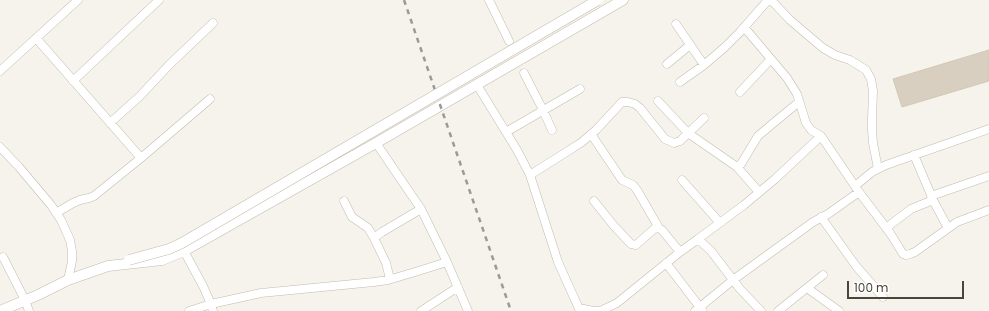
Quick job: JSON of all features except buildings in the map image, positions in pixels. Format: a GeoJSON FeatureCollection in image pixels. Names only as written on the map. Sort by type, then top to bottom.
{"type":"FeatureCollection","features":[{"type":"Feature","properties":{"kind":"street"},"geometry":{"type":"LineString","coordinates":[[0,71],[78,0]]}},
{"type":"Feature","properties":{"kind":"street"},"geometry":{"type":"LineString","coordinates":[[73,81],[159,0]]}},
{"type":"Feature","properties":{"kind":"street"},"geometry":{"type":"LineString","coordinates":[[489,0],[508,40]]}},
{"type":"Feature","properties":{"kind":"street"},"geometry":{"type":"LineString","coordinates":[[0,311],[68,280],[108,266],[169,249],[182,243],[598,0]]}},
{"type":"Feature","properties":{"kind":"street"},"geometry":{"type":"LineString","coordinates":[[108,266],[162,260],[184,251],[376,143],[623,0]]}},
{"type":"Feature","properties":{"kind":"street"},"geometry":{"type":"LineString","coordinates":[[680,82],[704,65],[725,47],[769,0],[823,48],[835,55],[850,60],[866,70],[871,79],[873,91],[872,130],[878,168]]}},
{"type":"Feature","properties":{"kind":"street"},"geometry":{"type":"LineString","coordinates":[[110,123],[140,96],[169,65],[213,23]]}},
{"type":"Feature","properties":{"kind":"street"},"geometry":{"type":"LineString","coordinates":[[676,24],[704,65]]}},
{"type":"Feature","properties":{"kind":"street"},"geometry":{"type":"LineString","coordinates":[[744,27],[787,78],[797,94],[806,124],[811,130],[821,136],[903,254],[906,255],[914,252],[957,222],[989,210]]}},
{"type":"Feature","properties":{"kind":"street"},"geometry":{"type":"LineString","coordinates":[[36,38],[141,158]]}},
{"type":"Feature","properties":{"kind":"street"},"geometry":{"type":"LineString","coordinates":[[667,64],[690,45]]}},
{"type":"Feature","properties":{"kind":"street"},"geometry":{"type":"LineString","coordinates":[[740,92],[771,59]]}},
{"type":"Feature","properties":{"kind":"street"},"geometry":{"type":"LineString","coordinates":[[524,72],[552,130]]}},
{"type":"Feature","properties":{"kind":"street"},"geometry":{"type":"LineString","coordinates":[[477,85],[530,175],[558,262],[579,310],[600,311],[617,302],[680,252],[744,205],[775,179],[821,136]]}},
{"type":"Feature","properties":{"kind":"street"},"geometry":{"type":"LineString","coordinates":[[506,132],[580,89]]}},
{"type":"Feature","properties":{"kind":"street"},"geometry":{"type":"LineString","coordinates":[[56,213],[73,203],[94,196],[210,99]]}},
{"type":"Feature","properties":{"kind":"street"},"geometry":{"type":"LineString","coordinates":[[658,101],[688,133],[737,167],[759,192]]}},
{"type":"Feature","properties":{"kind":"street"},"geometry":{"type":"LineString","coordinates":[[530,175],[582,142],[622,102],[635,104],[665,139],[674,143],[680,141],[704,118]]}},
{"type":"Feature","properties":{"kind":"street"},"geometry":{"type":"LineString","coordinates":[[737,167],[758,136],[799,102]]}},
{"type":"Feature","properties":{"kind":"street"},"geometry":{"type":"LineString","coordinates":[[666,263],[699,310],[733,280],[813,222],[828,214],[857,189],[878,168],[989,129]]}},
{"type":"Feature","properties":{"kind":"street"},"geometry":{"type":"LineString","coordinates":[[591,134],[622,180],[633,185],[637,190],[659,228],[680,252]]}},
{"type":"Feature","properties":{"kind":"street"},"geometry":{"type":"LineString","coordinates":[[376,143],[421,209],[447,262],[468,311]]}},
{"type":"Feature","properties":{"kind":"street"},"geometry":{"type":"LineString","coordinates":[[0,147],[51,205],[61,220],[70,240],[72,251],[72,260],[68,280]]}},
{"type":"Feature","properties":{"kind":"street"},"geometry":{"type":"LineString","coordinates":[[914,155],[932,198],[948,228]]}},
{"type":"Feature","properties":{"kind":"street"},"geometry":{"type":"LineString","coordinates":[[886,228],[911,209],[932,198],[989,176]]}},
{"type":"Feature","properties":{"kind":"street"},"geometry":{"type":"LineString","coordinates":[[682,180],[720,223]]}},
{"type":"Feature","properties":{"kind":"street"},"geometry":{"type":"LineString","coordinates":[[344,201],[352,217],[368,228],[374,238],[386,263],[390,279]]}},
{"type":"Feature","properties":{"kind":"street"},"geometry":{"type":"LineString","coordinates":[[594,201],[631,244],[636,245],[654,229],[659,228]]}},
{"type":"Feature","properties":{"kind":"street"},"geometry":{"type":"LineString","coordinates":[[374,238],[421,209]]}},
{"type":"Feature","properties":{"kind":"street"},"geometry":{"type":"LineString","coordinates":[[821,217],[856,266],[883,297]]}},
{"type":"Feature","properties":{"kind":"street"},"geometry":{"type":"LineString","coordinates":[[698,239],[711,251],[727,270],[733,280],[761,311]]}},
{"type":"Feature","properties":{"kind":"street"},"geometry":{"type":"LineString","coordinates":[[184,251],[203,286],[212,308]]}},
{"type":"Feature","properties":{"kind":"street"},"geometry":{"type":"LineString","coordinates":[[3,256],[29,311]]}},
{"type":"Feature","properties":{"kind":"street"},"geometry":{"type":"LineString","coordinates":[[189,311],[212,308],[261,293],[374,282],[390,279],[447,262]]}},
{"type":"Feature","properties":{"kind":"street"},"geometry":{"type":"LineString","coordinates":[[778,311],[823,275]]}},
{"type":"Feature","properties":{"kind":"street"},"geometry":{"type":"LineString","coordinates":[[421,311],[458,287]]}},
{"type":"Feature","properties":{"kind":"street"},"geometry":{"type":"LineString","coordinates":[[807,288],[839,311]]}},
{"type":"Feature","properties":{"kind":"railway"},"geometry":{"type":"LineString","coordinates":[[404,0],[511,311]]}}]}
